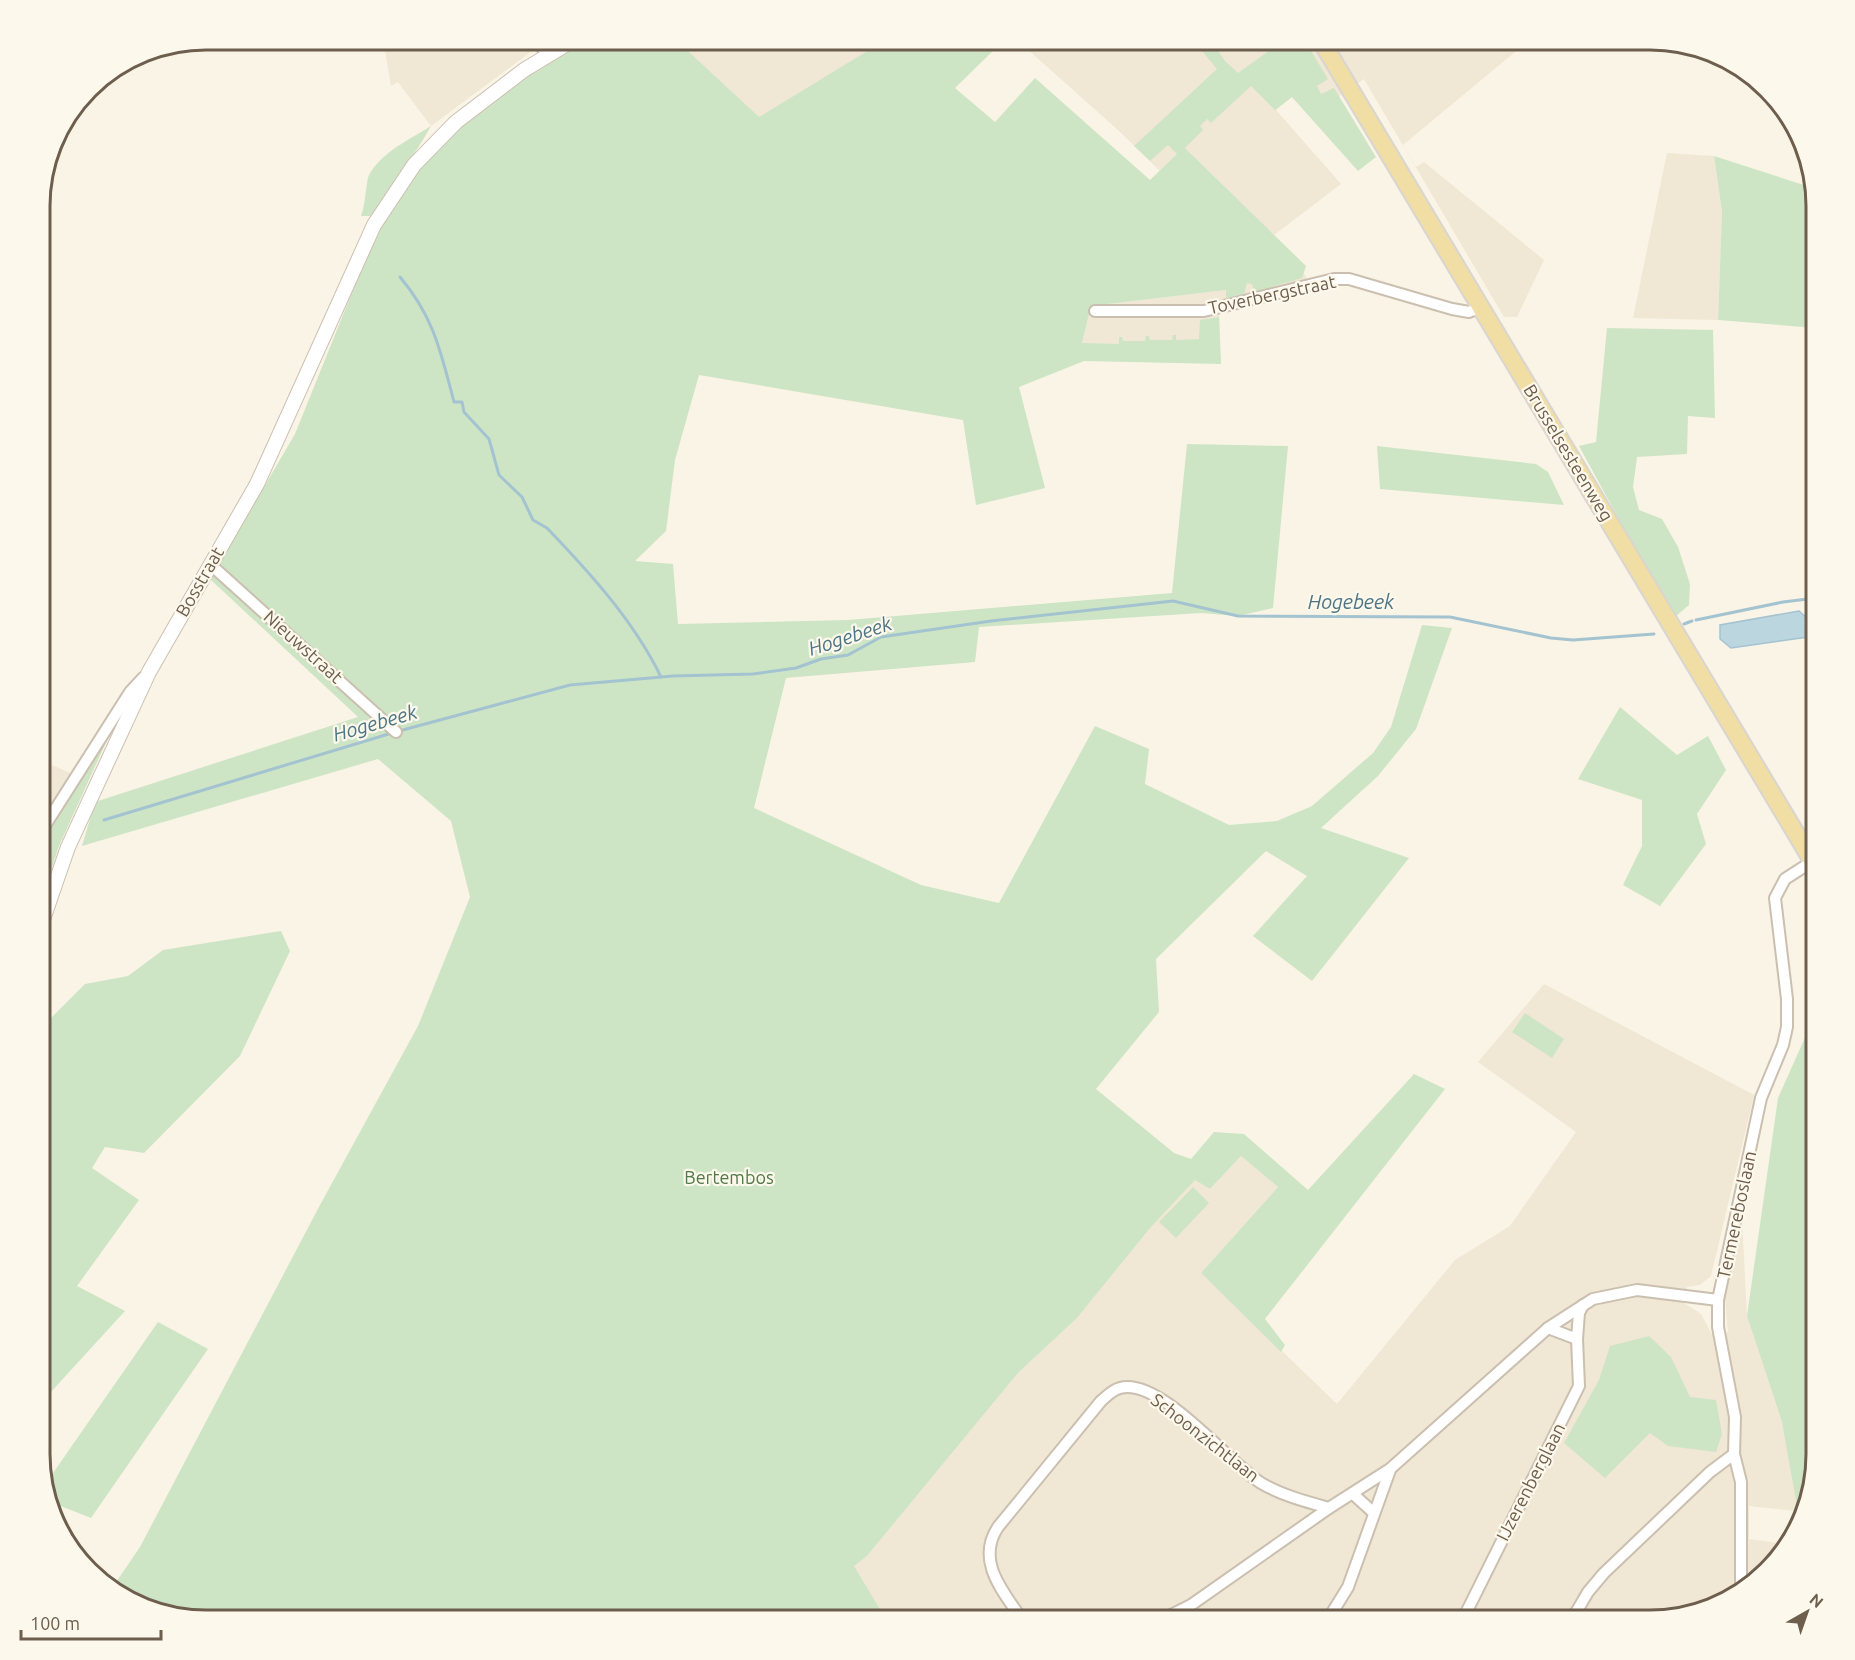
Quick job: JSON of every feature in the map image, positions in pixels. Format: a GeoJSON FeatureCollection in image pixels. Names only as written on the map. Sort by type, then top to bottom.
{"type":"FeatureCollection","features":[{"type":"Feature","properties":{"kind":"main road","name":"Brusselsesteenweg"},"geometry":{"type":"LineString","coordinates":[[1326,49],[1806,848]]}},
{"type":"Feature","properties":{"kind":"street"},"geometry":{"type":"LineString","coordinates":[[543,49],[548,54]]}},
{"type":"Feature","properties":{"kind":"street","name":"Bosstraat"},"geometry":{"type":"LineString","coordinates":[[50,899],[68,847],[149,672],[257,484],[370,235],[396,189],[433,143],[456,122],[557,49]]}},
{"type":"Feature","properties":{"kind":"street","name":"Toverbergstraat"},"geometry":{"type":"LineString","coordinates":[[1095,311],[1204,310],[1334,279],[1349,279],[1452,309],[1469,312],[1481,307]]}},
{"type":"Feature","properties":{"kind":"street","name":"Nieuwstraat"},"geometry":{"type":"LineString","coordinates":[[210,564],[396,732]]}},
{"type":"Feature","properties":{"kind":"street"},"geometry":{"type":"LineString","coordinates":[[50,818],[129,692],[149,672]]}},
{"type":"Feature","properties":{"kind":"street","name":"Termereboslaan"},"geometry":{"type":"LineString","coordinates":[[1741,1580],[1741,1482],[1734,1454],[1735,1417],[1718,1327],[1718,1300],[1761,1098],[1783,1045],[1787,1027],[1775,898],[1785,879],[1806,867]]}},
{"type":"Feature","properties":{"kind":"street"},"geometry":{"type":"LineString","coordinates":[[1181,1610],[1390,1469],[1548,1328],[1583,1305],[1609,1293],[1637,1290],[1718,1300]]}},
{"type":"Feature","properties":{"kind":"street","name":"IJzerenberglaan"},"geometry":{"type":"LineString","coordinates":[[1467,1610],[1579,1386],[1577,1339],[1579,1313],[1583,1305]]}},
{"type":"Feature","properties":{"kind":"street"},"geometry":{"type":"LineString","coordinates":[[1548,1328],[1558,1329],[1577,1339]]}},
{"type":"Feature","properties":{"kind":"street","name":"Schoonzichtlaan"},"geometry":{"type":"LineString","coordinates":[[1016,1610],[990,1569],[988,1551],[993,1534],[1101,1401],[1121,1387],[1135,1388],[1162,1399],[1261,1483],[1329,1508]]}},
{"type":"Feature","properties":{"kind":"street"},"geometry":{"type":"LineString","coordinates":[[1577,1610],[1588,1592],[1604,1574],[1710,1472],[1734,1454]]}},
{"type":"Feature","properties":{"kind":"street"},"geometry":{"type":"LineString","coordinates":[[1334,1610],[1348,1587],[1390,1469]]}},
{"type":"Feature","properties":{"kind":"street"},"geometry":{"type":"LineString","coordinates":[[1353,1494],[1374,1513]]}},
{"type":"Feature","properties":{"kind":"shaded area"},"geometry":{"type":"Polygon","coordinates":[[[385,49],[535,49],[431,126],[398,82],[391,86],[385,49]]]}},
{"type":"Feature","properties":{"kind":"shaded area"},"geometry":{"type":"Polygon","coordinates":[[[676,49],[896,49],[747,143],[676,49]]]}},
{"type":"Feature","properties":{"kind":"shaded area"},"geometry":{"type":"Polygon","coordinates":[[[1027,49],[1518,49],[1403,145],[1416,167],[1424,162],[1544,260],[1517,317],[1504,317],[1364,79],[1310,117],[1292,97],[1276,110],[1341,184],[1274,235],[1185,148],[1160,171],[1027,49]]]}},
{"type":"Feature","properties":{"kind":"shaded area"},"geometry":{"type":"Polygon","coordinates":[[[1667,153],[1714,156],[1722,212],[1718,320],[1633,318],[1667,153]]]}},
{"type":"Feature","properties":{"kind":"shaded area"},"geometry":{"type":"Polygon","coordinates":[[[1236,243],[1303,272],[1313,289],[1219,313],[1221,364],[1082,344],[1091,306],[1226,290],[1236,243]]]}},
{"type":"Feature","properties":{"kind":"shaded area"},"geometry":{"type":"Polygon","coordinates":[[[50,765],[73,774],[50,809],[50,765]]]}},
{"type":"Feature","properties":{"kind":"shaded area"},"geometry":{"type":"Polygon","coordinates":[[[1544,984],[1754,1095],[1711,1276],[1700,1285],[1687,1287],[1684,1303],[1701,1314],[1712,1335],[1728,1332],[1725,1298],[1742,1220],[1747,1316],[1782,1422],[1800,1494],[1795,1511],[1749,1506],[1749,1539],[1778,1543],[1760,1565],[1736,1584],[1709,1599],[1680,1608],[1660,1610],[880,1610],[853,1566],[867,1556],[1018,1373],[1077,1318],[1151,1227],[1195,1179],[1210,1189],[1241,1156],[1278,1187],[1201,1273],[1337,1404],[1455,1260],[1510,1226],[1576,1132],[1478,1062],[1544,984]]]}},
{"type":"Feature","properties":{"kind":"green space","name":"Bertembos"},"geometry":{"type":"Polygon","coordinates":[[[572,49],[686,49],[759,117],[871,49],[995,49],[955,88],[995,122],[1035,78],[1150,180],[1177,154],[1168,145],[1150,161],[1134,146],[1217,69],[1200,49],[1217,49],[1238,73],[1271,49],[1310,49],[1328,79],[1317,86],[1321,94],[1334,88],[1376,157],[1358,171],[1292,97],[1275,110],[1251,86],[1211,123],[1207,119],[1200,126],[1203,130],[1185,148],[1306,266],[1302,278],[1254,292],[1252,284],[1247,283],[1244,294],[1226,299],[1226,290],[1091,306],[1082,343],[1119,344],[1119,337],[1122,337],[1123,341],[1145,341],[1146,336],[1149,336],[1150,340],[1172,340],[1173,335],[1176,335],[1176,340],[1199,339],[1200,320],[1219,317],[1221,364],[1084,361],[1019,387],[1045,488],[976,505],[963,420],[699,375],[675,460],[666,531],[635,561],[673,564],[678,624],[848,620],[1172,593],[1187,444],[1288,446],[1273,608],[1238,616],[1201,613],[979,627],[975,662],[786,678],[754,808],[921,885],[999,903],[1095,726],[1149,749],[1145,784],[1229,825],[1277,821],[1312,806],[1373,753],[1391,727],[1422,625],[1452,628],[1416,729],[1378,776],[1321,828],[1409,858],[1312,981],[1253,936],[1307,876],[1266,851],[1156,959],[1159,1012],[1096,1089],[1174,1153],[1191,1159],[1214,1132],[1244,1134],[1308,1190],[1414,1074],[1445,1089],[1265,1319],[1285,1345],[1281,1352],[1201,1273],[1278,1187],[1241,1156],[1210,1189],[1195,1180],[1151,1227],[1077,1318],[1018,1373],[867,1556],[854,1566],[880,1610],[195,1610],[175,1608],[146,1599],[116,1582],[140,1547],[320,1205],[418,1026],[470,897],[451,821],[378,759],[82,846],[95,802],[358,717],[210,579],[295,434],[374,238],[411,179],[434,151],[461,125],[523,75],[572,49]]]}},
{"type":"Feature","properties":{"kind":"green space"},"geometry":{"type":"Polygon","coordinates":[[[431,126],[372,216],[361,216],[369,175],[381,159],[431,126]]]}},
{"type":"Feature","properties":{"kind":"green space"},"geometry":{"type":"Polygon","coordinates":[[[1714,156],[1804,185],[1805,327],[1718,320],[1722,212],[1714,156]]]}},
{"type":"Feature","properties":{"kind":"green space"},"geometry":{"type":"Polygon","coordinates":[[[1607,328],[1713,330],[1715,418],[1688,416],[1687,454],[1637,457],[1633,487],[1639,510],[1662,519],[1678,547],[1690,584],[1689,605],[1676,616],[1627,534],[1579,446],[1596,442],[1607,328]]]}},
{"type":"Feature","properties":{"kind":"green space"},"geometry":{"type":"Polygon","coordinates":[[[1377,446],[1536,464],[1548,472],[1564,505],[1380,489],[1377,446]]]}},
{"type":"Feature","properties":{"kind":"green space"},"geometry":{"type":"Polygon","coordinates":[[[1620,707],[1677,755],[1708,736],[1726,770],[1697,814],[1706,844],[1660,906],[1623,885],[1642,846],[1642,800],[1578,779],[1620,707]]]}},
{"type":"Feature","properties":{"kind":"green space"},"geometry":{"type":"Polygon","coordinates":[[[108,738],[59,846],[50,873],[50,827],[66,799],[108,738]]]}},
{"type":"Feature","properties":{"kind":"green space"},"geometry":{"type":"Polygon","coordinates":[[[281,931],[290,951],[240,1056],[144,1153],[105,1147],[92,1168],[139,1200],[77,1286],[125,1311],[50,1393],[50,1019],[85,984],[128,976],[163,950],[281,931]]]}},
{"type":"Feature","properties":{"kind":"green space"},"geometry":{"type":"Polygon","coordinates":[[[1525,1013],[1564,1039],[1552,1058],[1512,1032],[1525,1013]]]}},
{"type":"Feature","properties":{"kind":"green space"},"geometry":{"type":"Polygon","coordinates":[[[1806,1036],[1806,1454],[1803,1485],[1797,1505],[1782,1422],[1747,1316],[1778,1098],[1806,1036]]]}},
{"type":"Feature","properties":{"kind":"green space"},"geometry":{"type":"Polygon","coordinates":[[[1193,1187],[1209,1203],[1176,1238],[1159,1222],[1193,1187]]]}},
{"type":"Feature","properties":{"kind":"green space"},"geometry":{"type":"Polygon","coordinates":[[[158,1322],[208,1349],[91,1518],[58,1505],[51,1476],[158,1322]]]}},
{"type":"Feature","properties":{"kind":"green space"},"geometry":{"type":"Polygon","coordinates":[[[1649,1336],[1671,1357],[1690,1397],[1716,1400],[1722,1434],[1716,1452],[1668,1446],[1650,1433],[1605,1478],[1564,1443],[1599,1380],[1610,1346],[1649,1336]]]}},
{"type":"Feature","properties":{"kind":"water"},"geometry":{"type":"Polygon","coordinates":[[[1799,611],[1805,617],[1805,637],[1731,648],[1720,639],[1720,625],[1799,611]]]}},
{"type":"Feature","properties":{"kind":"waterway"},"geometry":{"type":"LineString","coordinates":[[400,277],[429,321],[454,402],[462,402],[464,412],[489,439],[499,475],[522,497],[533,520],[547,528],[610,598],[638,636],[661,677]]}},
{"type":"Feature","properties":{"kind":"waterway","name":"Hogebeek"},"geometry":{"type":"LineString","coordinates":[[1696,620],[1805,599]]}},
{"type":"Feature","properties":{"kind":"waterway","name":"Hogebeek"},"geometry":{"type":"LineString","coordinates":[[399,731],[570,685],[673,676],[753,674],[796,668],[821,659],[848,655],[881,637],[991,621],[1173,601],[1238,616],[1450,617],[1551,638],[1573,640],[1654,634]]}},
{"type":"Feature","properties":{"kind":"waterway","name":"Hogebeek"},"geometry":{"type":"LineString","coordinates":[[1684,624],[1692,621]]}},
{"type":"Feature","properties":{"kind":"waterway","name":"Hogebeek"},"geometry":{"type":"LineString","coordinates":[[104,820],[392,733]]}}]}
